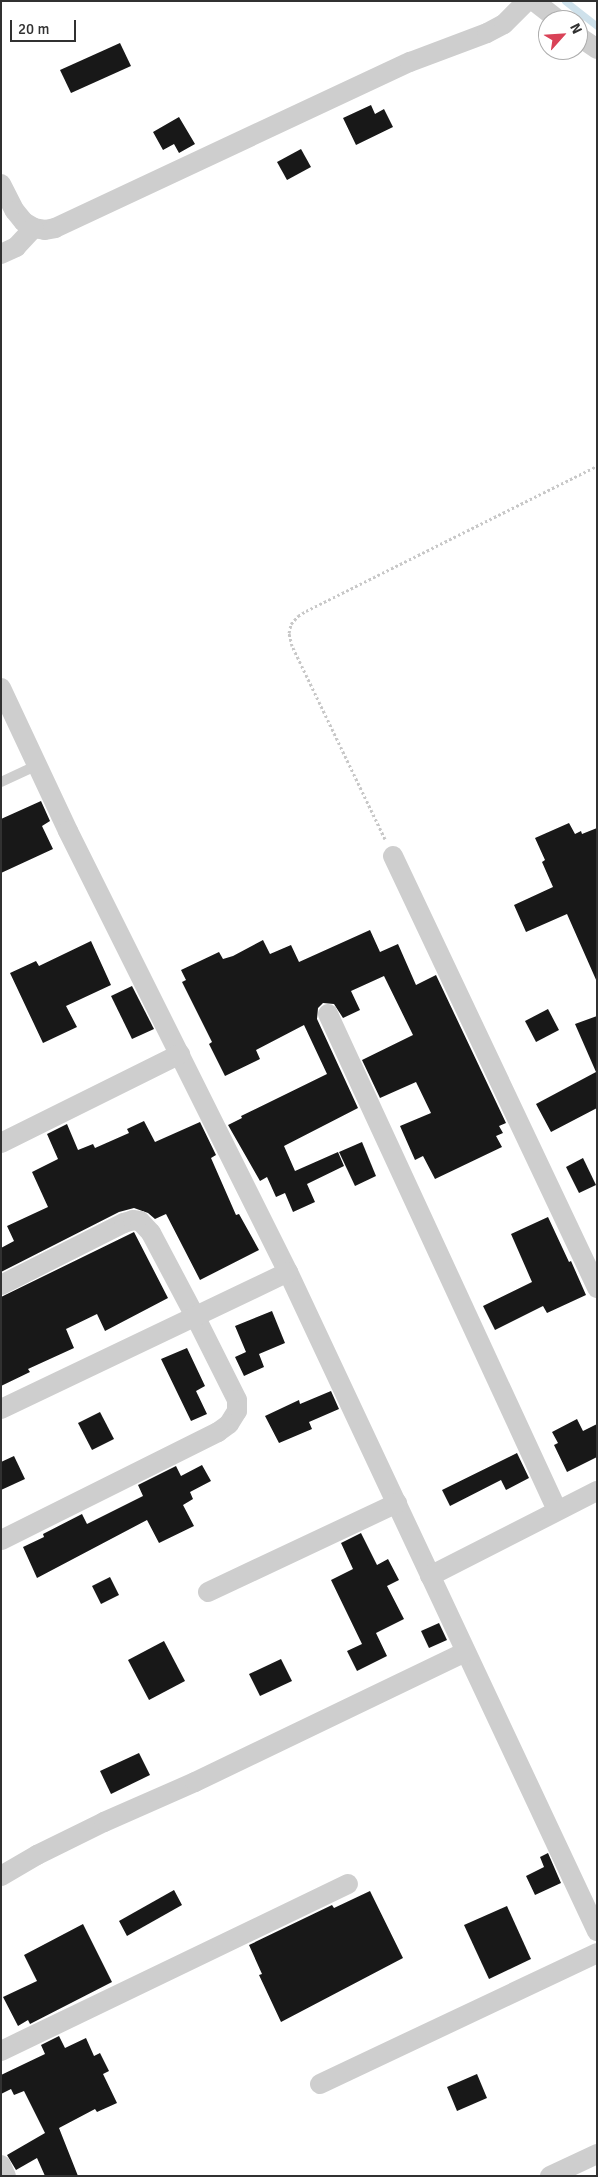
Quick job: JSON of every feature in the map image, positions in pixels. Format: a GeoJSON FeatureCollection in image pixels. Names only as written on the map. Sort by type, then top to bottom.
{"type":"FeatureCollection","features":[{"type":"Feature","properties":{"kind":"street"},"geometry":{"type":"LineString","coordinates":[[1,184],[15,211],[24,222],[34,228],[44,230],[55,228],[400,66],[488,33],[504,24],[527,1]]}},
{"type":"Feature","properties":{"kind":"street"},"geometry":{"type":"LineString","coordinates":[[534,1],[545,10]]}},
{"type":"Feature","properties":{"kind":"street"},"geometry":{"type":"LineString","coordinates":[[1,254],[16,247],[34,228]]}},
{"type":"Feature","properties":{"kind":"street"},"geometry":{"type":"LineString","coordinates":[[1,688],[288,1272],[597,1931]]}},
{"type":"Feature","properties":{"kind":"street"},"geometry":{"type":"LineString","coordinates":[[393,856],[597,1288]]}},
{"type":"Feature","properties":{"kind":"street"},"geometry":{"type":"LineString","coordinates":[[328,1014],[558,1510]]}},
{"type":"Feature","properties":{"kind":"street"},"geometry":{"type":"LineString","coordinates":[[1,1143],[180,1054]]}},
{"type":"Feature","properties":{"kind":"street"},"geometry":{"type":"LineString","coordinates":[[1,1286],[124,1223],[133,1220],[140,1221],[151,1233],[237,1400],[237,1411],[229,1424],[202,1441],[1,1540]]}},
{"type":"Feature","properties":{"kind":"street"},"geometry":{"type":"LineString","coordinates":[[1,1409],[288,1272]]}},
{"type":"Feature","properties":{"kind":"street"},"geometry":{"type":"LineString","coordinates":[[430,1576],[597,1491]]}},
{"type":"Feature","properties":{"kind":"street"},"geometry":{"type":"LineString","coordinates":[[208,1592],[397,1503]]}},
{"type":"Feature","properties":{"kind":"street"},"geometry":{"type":"LineString","coordinates":[[1,1876],[37,1855],[104,1822],[195,1782],[466,1652]]}},
{"type":"Feature","properties":{"kind":"street"},"geometry":{"type":"LineString","coordinates":[[1,2051],[348,1884]]}},
{"type":"Feature","properties":{"kind":"street"},"geometry":{"type":"LineString","coordinates":[[320,2084],[597,1953]]}},
{"type":"Feature","properties":{"kind":"street"},"geometry":{"type":"LineString","coordinates":[[550,2176],[597,2154]]}},
{"type":"Feature","properties":{"kind":"street"},"geometry":{"type":"LineString","coordinates":[[1,2165],[6,2176]]}},
{"type":"Feature","properties":{"kind":"lane"},"geometry":{"type":"LineString","coordinates":[[1,782],[37,764]]}},
{"type":"Feature","properties":{"kind":"path"},"geometry":{"type":"LineString","coordinates":[[393,856],[292,646],[289,633],[291,624],[306,611],[597,466]]}},
{"type":"Feature","properties":{"kind":"building"},"geometry":{"type":"Polygon","coordinates":[[[120,43],[131,66],[71,93],[60,70],[120,43]]]}},
{"type":"Feature","properties":{"kind":"building"},"geometry":{"type":"Polygon","coordinates":[[[371,105],[375,114],[384,109],[393,127],[356,145],[343,118],[371,105]]]}},
{"type":"Feature","properties":{"kind":"building"},"geometry":{"type":"Polygon","coordinates":[[[179,117],[195,144],[179,153],[174,144],[163,150],[153,132],[179,117]]]}},
{"type":"Feature","properties":{"kind":"building"},"geometry":{"type":"Polygon","coordinates":[[[301,149],[311,167],[287,180],[277,162],[301,149]]]}},
{"type":"Feature","properties":{"kind":"building"},"geometry":{"type":"Polygon","coordinates":[[[41,801],[50,821],[42,826],[53,849],[1,873],[1,819],[41,801]]]}},
{"type":"Feature","properties":{"kind":"building"},"geometry":{"type":"Polygon","coordinates":[[[569,823],[575,834],[581,831],[582,834],[597,828],[597,982],[567,914],[526,932],[514,905],[553,887],[542,862],[545,860],[535,838],[569,823]]]}},
{"type":"Feature","properties":{"kind":"building"},"geometry":{"type":"Polygon","coordinates":[[[370,930],[380,952],[398,944],[416,985],[436,975],[506,1123],[499,1126],[503,1133],[496,1136],[502,1147],[435,1179],[423,1156],[415,1160],[400,1126],[431,1113],[416,1082],[380,1098],[362,1060],[413,1035],[384,976],[351,991],[360,1010],[343,1018],[334,1004],[323,1003],[318,1008],[317,1019],[358,1108],[284,1146],[295,1171],[338,1152],[344,1166],[307,1184],[315,1202],[293,1212],[285,1193],[276,1197],[267,1177],[260,1181],[228,1125],[242,1118],[241,1116],[327,1074],[304,1025],[256,1050],[260,1059],[225,1076],[209,1044],[212,1042],[182,982],[186,980],[181,970],[219,952],[223,959],[233,956],[263,940],[270,954],[291,945],[299,962],[370,930]]]}},
{"type":"Feature","properties":{"kind":"building"},"geometry":{"type":"Polygon","coordinates":[[[91,941],[111,985],[66,1006],[77,1027],[43,1043],[10,973],[36,961],[39,966],[91,941]]]}},
{"type":"Feature","properties":{"kind":"building"},"geometry":{"type":"Polygon","coordinates":[[[132,986],[154,1029],[132,1039],[111,996],[132,986]]]}},
{"type":"Feature","properties":{"kind":"building"},"geometry":{"type":"Polygon","coordinates":[[[548,1009],[559,1030],[536,1042],[525,1021],[548,1009]]]}},
{"type":"Feature","properties":{"kind":"building"},"geometry":{"type":"Polygon","coordinates":[[[597,1016],[597,1108],[551,1132],[536,1104],[596,1072],[575,1024],[597,1016]]]}},
{"type":"Feature","properties":{"kind":"building"},"geometry":{"type":"Polygon","coordinates":[[[144,1121],[155,1142],[200,1122],[216,1155],[211,1158],[236,1215],[239,1214],[259,1250],[200,1280],[166,1214],[155,1219],[148,1213],[134,1208],[119,1212],[1,1272],[1,1248],[14,1241],[7,1226],[48,1207],[32,1172],[58,1159],[47,1134],[67,1124],[78,1150],[93,1144],[95,1148],[129,1133],[127,1129],[144,1121]]]}},
{"type":"Feature","properties":{"kind":"building"},"geometry":{"type":"Polygon","coordinates":[[[362,1142],[376,1176],[355,1186],[339,1152],[362,1142]]]}},
{"type":"Feature","properties":{"kind":"building"},"geometry":{"type":"Polygon","coordinates":[[[583,1158],[596,1185],[579,1193],[566,1167],[583,1158]]]}},
{"type":"Feature","properties":{"kind":"building"},"geometry":{"type":"Polygon","coordinates":[[[548,1217],[586,1295],[547,1313],[543,1306],[495,1330],[483,1306],[532,1282],[511,1234],[548,1217]]]}},
{"type":"Feature","properties":{"kind":"building"},"geometry":{"type":"Polygon","coordinates":[[[134,1232],[168,1298],[105,1331],[97,1314],[66,1329],[74,1348],[28,1369],[30,1372],[1,1386],[1,1297],[134,1232]]]}},
{"type":"Feature","properties":{"kind":"building"},"geometry":{"type":"Polygon","coordinates":[[[272,1311],[285,1343],[259,1354],[264,1367],[244,1376],[235,1357],[246,1352],[235,1326],[272,1311]]]}},
{"type":"Feature","properties":{"kind":"building"},"geometry":{"type":"Polygon","coordinates":[[[187,1348],[205,1386],[196,1391],[207,1414],[191,1421],[161,1359],[187,1348]]]}},
{"type":"Feature","properties":{"kind":"building"},"geometry":{"type":"Polygon","coordinates":[[[331,1391],[339,1409],[309,1422],[312,1429],[279,1443],[265,1416],[299,1400],[300,1404],[331,1391]]]}},
{"type":"Feature","properties":{"kind":"building"},"geometry":{"type":"Polygon","coordinates":[[[100,1412],[114,1439],[92,1450],[78,1423],[100,1412]]]}},
{"type":"Feature","properties":{"kind":"building"},"geometry":{"type":"Polygon","coordinates":[[[577,1419],[583,1431],[597,1424],[597,1457],[567,1472],[554,1445],[558,1443],[552,1432],[577,1419]]]}},
{"type":"Feature","properties":{"kind":"building"},"geometry":{"type":"Polygon","coordinates":[[[517,1453],[529,1478],[506,1490],[501,1480],[450,1506],[442,1490],[517,1453]]]}},
{"type":"Feature","properties":{"kind":"building"},"geometry":{"type":"Polygon","coordinates":[[[14,1456],[25,1479],[1,1490],[1,1462],[14,1456]]]}},
{"type":"Feature","properties":{"kind":"building"},"geometry":{"type":"Polygon","coordinates":[[[202,1465],[211,1481],[190,1492],[193,1499],[183,1505],[194,1526],[159,1543],[147,1520],[37,1578],[23,1547],[44,1537],[43,1534],[82,1514],[87,1524],[143,1496],[138,1485],[176,1466],[181,1476],[202,1465]]]}},
{"type":"Feature","properties":{"kind":"building"},"geometry":{"type":"Polygon","coordinates":[[[361,1533],[377,1565],[388,1559],[399,1580],[387,1586],[404,1619],[376,1633],[387,1656],[357,1671],[347,1651],[362,1644],[331,1580],[353,1569],[341,1543],[361,1533]]]}},
{"type":"Feature","properties":{"kind":"building"},"geometry":{"type":"Polygon","coordinates":[[[110,1577],[119,1595],[101,1604],[92,1586],[110,1577]]]}},
{"type":"Feature","properties":{"kind":"building"},"geometry":{"type":"Polygon","coordinates":[[[439,1623],[447,1640],[429,1648],[421,1631],[439,1623]]]}},
{"type":"Feature","properties":{"kind":"building"},"geometry":{"type":"Polygon","coordinates":[[[164,1641],[185,1681],[149,1700],[128,1660],[164,1641]]]}},
{"type":"Feature","properties":{"kind":"building"},"geometry":{"type":"Polygon","coordinates":[[[281,1659],[292,1681],[260,1696],[249,1674],[281,1659]]]}},
{"type":"Feature","properties":{"kind":"building"},"geometry":{"type":"Polygon","coordinates":[[[139,1753],[150,1775],[111,1794],[100,1771],[139,1753]]]}},
{"type":"Feature","properties":{"kind":"building"},"geometry":{"type":"Polygon","coordinates":[[[548,1853],[561,1883],[535,1895],[526,1876],[544,1867],[540,1857],[548,1853]]]}},
{"type":"Feature","properties":{"kind":"building"},"geometry":{"type":"Polygon","coordinates":[[[174,1890],[182,1905],[127,1936],[119,1921],[174,1890]]]}},
{"type":"Feature","properties":{"kind":"building"},"geometry":{"type":"Polygon","coordinates":[[[370,1891],[403,1958],[281,2022],[259,1975],[262,1974],[249,1945],[332,1905],[334,1908],[370,1891]]]}},
{"type":"Feature","properties":{"kind":"building"},"geometry":{"type":"Polygon","coordinates":[[[507,1906],[531,1959],[489,1979],[464,1925],[507,1906]]]}},
{"type":"Feature","properties":{"kind":"building"},"geometry":{"type":"Polygon","coordinates":[[[83,1924],[112,1982],[30,2024],[28,2020],[18,2026],[3,1997],[37,1981],[24,1955],[83,1924]]]}},
{"type":"Feature","properties":{"kind":"building"},"geometry":{"type":"Polygon","coordinates":[[[59,2036],[65,2048],[86,2038],[94,2056],[100,2053],[109,2071],[103,2074],[117,2103],[97,2112],[95,2109],[59,2128],[78,2176],[45,2176],[37,2158],[16,2170],[7,2155],[45,2133],[24,2091],[14,2095],[11,2089],[1,2094],[1,2075],[45,2054],[41,2045],[59,2036]]]}},
{"type":"Feature","properties":{"kind":"building"},"geometry":{"type":"Polygon","coordinates":[[[477,2074],[487,2098],[457,2111],[447,2087],[477,2074]]]}},
{"type":"Feature","properties":{"kind":"waterway"},"geometry":{"type":"LineString","coordinates":[[565,1],[597,26]]}}]}
